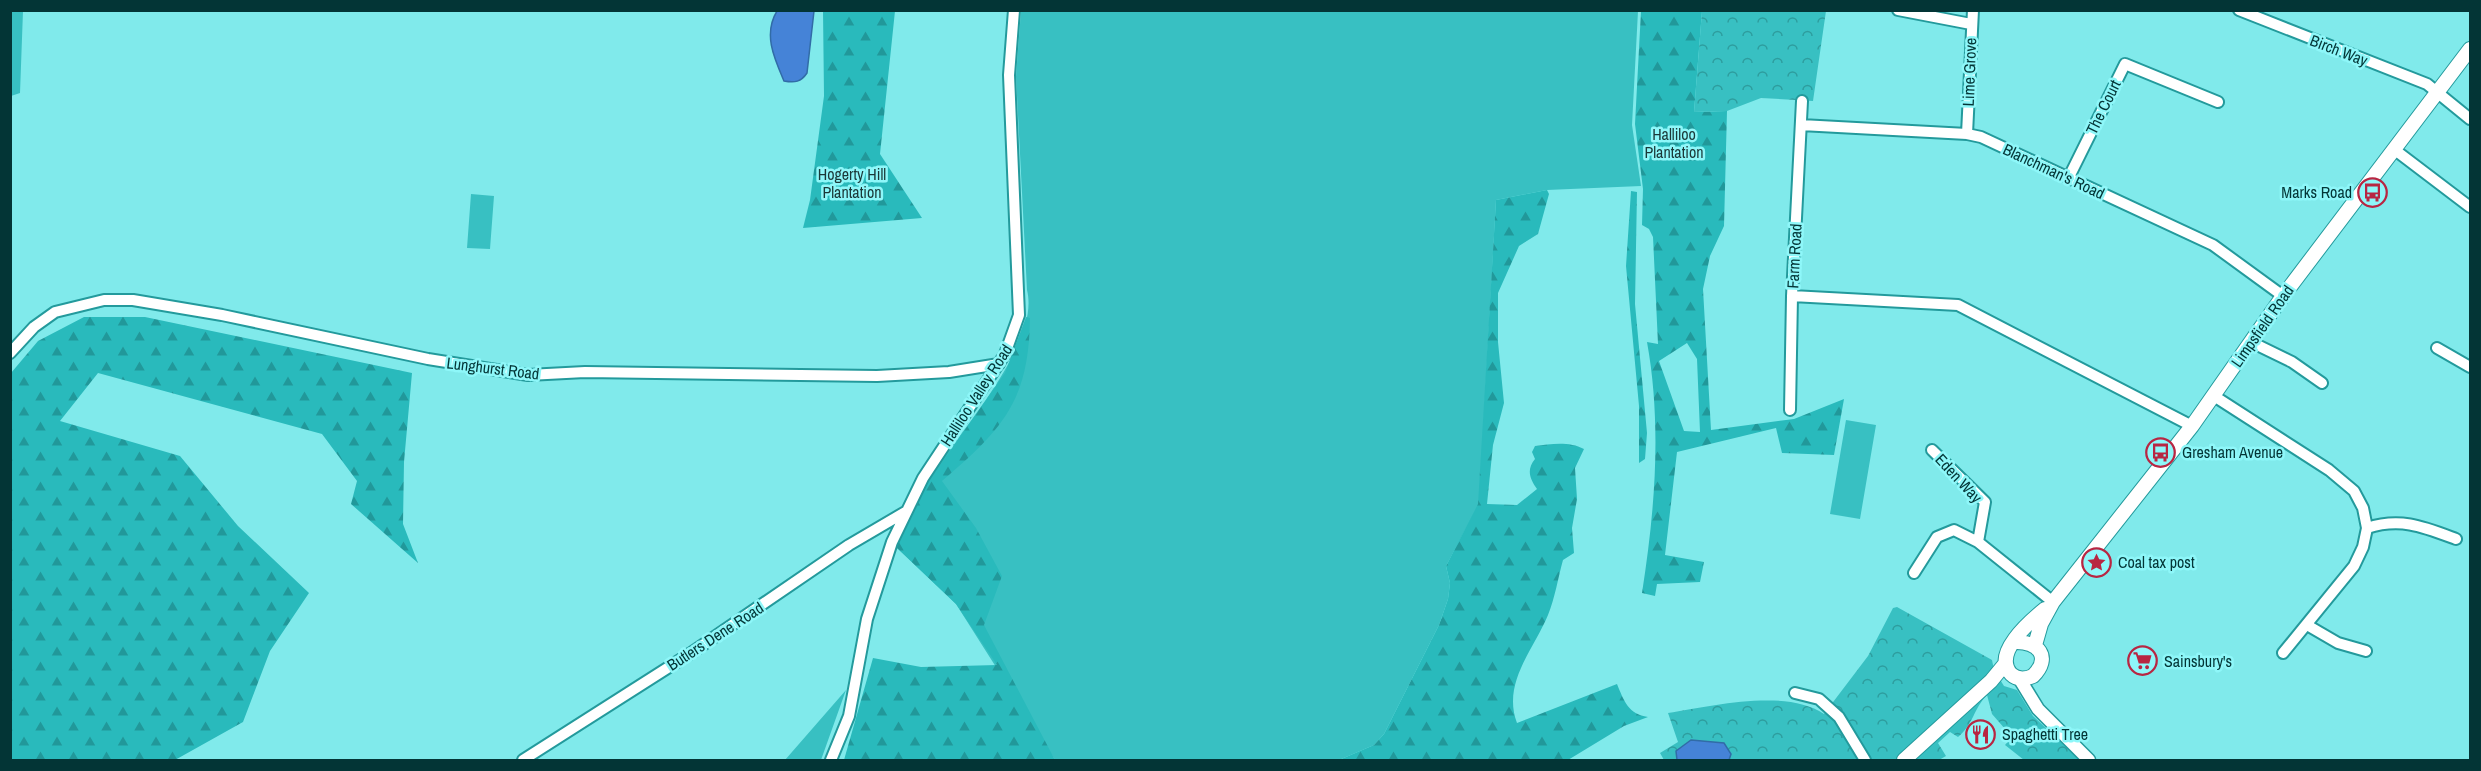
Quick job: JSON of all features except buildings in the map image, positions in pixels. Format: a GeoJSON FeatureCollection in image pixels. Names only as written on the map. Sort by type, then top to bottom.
{"type":"FeatureCollection","features":[{"type":"Feature","properties":{"kind":"main road","name":"Limpsfield Road"},"geometry":{"type":"LineString","coordinates":[[2035,645],[2041,624],[2053,602],[2192,426],[2283,296],[2470,49]]}},
{"type":"Feature","properties":{"kind":"main road","name":"Limpsfield Road"},"geometry":{"type":"LineString","coordinates":[[2014,642],[2034,618],[2053,602]]}},
{"type":"Feature","properties":{"kind":"main road"},"geometry":{"type":"LineString","coordinates":[[1904,760],[1991,681],[2012,673],[2033,676],[2042,661],[2041,652],[2035,645],[2027,642],[2014,642],[2005,656],[2012,673]]}},
{"type":"Feature","properties":{"kind":"street","name":"Halliloo Valley Road"},"geometry":{"type":"LineString","coordinates":[[831,760],[849,716],[867,619],[892,542],[927,470],[999,364],[1014,332],[1020,302],[1009,75],[1014,10]]}},
{"type":"Feature","properties":{"kind":"street"},"geometry":{"type":"LineString","coordinates":[[1898,10],[1971,24]]}},
{"type":"Feature","properties":{"kind":"street","name":"Lime Grove"},"geometry":{"type":"LineString","coordinates":[[1967,134],[1973,10]]}},
{"type":"Feature","properties":{"kind":"street","name":"Birch Way"},"geometry":{"type":"LineString","coordinates":[[2239,10],[2427,84],[2470,118]]}},
{"type":"Feature","properties":{"kind":"street","name":"The Court"},"geometry":{"type":"LineString","coordinates":[[2069,177],[2125,64],[2218,102]]}},
{"type":"Feature","properties":{"kind":"street","name":"Farm Road"},"geometry":{"type":"LineString","coordinates":[[1790,410],[1791,296],[1802,101]]}},
{"type":"Feature","properties":{"kind":"street","name":"Blanchman's Road"},"geometry":{"type":"LineString","coordinates":[[1801,125],[1967,134],[1981,137],[2225,252],[2283,296]]}},
{"type":"Feature","properties":{"kind":"street"},"geometry":{"type":"LineString","coordinates":[[2395,150],[2470,207]]}},
{"type":"Feature","properties":{"kind":"street"},"geometry":{"type":"LineString","coordinates":[[1791,296],[1958,305],[2192,426]]}},
{"type":"Feature","properties":{"kind":"street","name":"Lunghurst Road"},"geometry":{"type":"LineString","coordinates":[[10,353],[34,327],[55,312],[104,300],[134,300],[222,315],[428,359],[528,375],[585,372],[877,376],[949,372],[999,364]]}},
{"type":"Feature","properties":{"kind":"street"},"geometry":{"type":"LineString","coordinates":[[2251,342],[2292,362],[2322,383]]}},
{"type":"Feature","properties":{"kind":"street"},"geometry":{"type":"LineString","coordinates":[[2437,348],[2470,367]]}},
{"type":"Feature","properties":{"kind":"street"},"geometry":{"type":"LineString","coordinates":[[2214,396],[2328,470],[2355,491],[2363,508],[2367,528],[2363,547],[2354,566],[2283,653]]}},
{"type":"Feature","properties":{"kind":"street","name":"Eden Way"},"geometry":{"type":"LineString","coordinates":[[1932,450],[1985,502],[1978,542]]}},
{"type":"Feature","properties":{"kind":"street","name":"Butlers Dene Road"},"geometry":{"type":"LineString","coordinates":[[523,760],[691,653],[849,545],[907,511]]}},
{"type":"Feature","properties":{"kind":"street"},"geometry":{"type":"LineString","coordinates":[[2367,528],[2386,522],[2418,525],[2456,539]]}},
{"type":"Feature","properties":{"kind":"street"},"geometry":{"type":"LineString","coordinates":[[1914,573],[1937,537],[1954,530],[1978,542],[2053,602]]}},
{"type":"Feature","properties":{"kind":"street"},"geometry":{"type":"LineString","coordinates":[[2307,625],[2338,643],[2366,651]]}},
{"type":"Feature","properties":{"kind":"street"},"geometry":{"type":"LineString","coordinates":[[2012,673],[2031,695],[2038,709],[2089,760]]}},
{"type":"Feature","properties":{"kind":"street"},"geometry":{"type":"LineString","coordinates":[[2031,695],[2033,676]]}},
{"type":"Feature","properties":{"kind":"street"},"geometry":{"type":"LineString","coordinates":[[1795,693],[1819,699],[1839,717],[1865,760]]}},
{"type":"Feature","properties":{"kind":"green space"},"geometry":{"type":"Polygon","coordinates":[[[10,11],[23,11],[20,93],[11,96],[10,11]]]}},
{"type":"Feature","properties":{"kind":"green space","name":"Hogerty Hill Plantation"},"geometry":{"type":"Polygon","coordinates":[[[823,11],[895,11],[880,154],[922,218],[803,228],[810,200],[824,96],[823,11]]]}},
{"type":"Feature","properties":{"kind":"green space"},"geometry":{"type":"Polygon","coordinates":[[[1021,11],[1638,11],[1632,125],[1641,186],[1547,190],[1496,200],[1479,504],[1446,566],[1450,583],[1448,599],[1439,625],[1384,734],[1374,745],[1339,760],[1055,760],[956,604],[896,547],[928,481],[993,389],[1009,362],[1021,337],[1028,312],[1016,76],[1021,11]]]}},
{"type":"Feature","properties":{"kind":"green space","name":"Halliloo Plantation"},"geometry":{"type":"Polygon","coordinates":[[[1641,11],[1702,11],[1694,112],[1727,111],[1724,226],[1710,256],[1703,289],[1711,430],[1794,419],[1844,399],[1834,455],[1782,453],[1776,428],[1677,452],[1665,555],[1704,562],[1700,582],[1657,584],[1655,596],[1642,593],[1655,467],[1652,373],[1647,342],[1658,344],[1653,237],[1649,229],[1642,225],[1643,189],[1635,124],[1641,11]],[[1687,343],[1659,361],[1684,431],[1700,432],[1697,359],[1687,343]]]}},
{"type":"Feature","properties":{"kind":"green space"},"geometry":{"type":"Polygon","coordinates":[[[1702,11],[1826,11],[1813,101],[1761,98],[1727,111],[1694,112],[1702,11]]]}},
{"type":"Feature","properties":{"kind":"green space"},"geometry":{"type":"Polygon","coordinates":[[[1547,190],[1549,194],[1538,234],[1519,246],[1498,293],[1498,342],[1504,403],[1493,445],[1487,504],[1517,505],[1537,489],[1530,474],[1535,459],[1532,452],[1535,446],[1566,444],[1584,449],[1575,468],[1577,499],[1572,528],[1574,553],[1563,560],[1548,615],[1516,681],[1513,708],[1517,723],[1617,684],[1631,710],[1648,717],[1624,726],[1568,760],[1339,760],[1374,745],[1384,734],[1439,625],[1448,599],[1450,583],[1446,566],[1478,504],[1496,200],[1547,190]]]}},
{"type":"Feature","properties":{"kind":"green space"},"geometry":{"type":"Polygon","coordinates":[[[1631,191],[1637,192],[1635,304],[1647,433],[1645,459],[1639,463],[1639,406],[1626,266],[1631,191]]]}},
{"type":"Feature","properties":{"kind":"green space"},"geometry":{"type":"Polygon","coordinates":[[[471,194],[494,196],[490,249],[467,248],[471,194]]]}},
{"type":"Feature","properties":{"kind":"green space"},"geometry":{"type":"Polygon","coordinates":[[[84,317],[145,317],[412,373],[404,462],[403,524],[418,563],[351,504],[357,481],[322,434],[98,373],[60,421],[180,456],[238,526],[309,593],[270,651],[243,722],[175,760],[11,760],[11,373],[38,341],[84,317]]]}},
{"type":"Feature","properties":{"kind":"green space"},"geometry":{"type":"Polygon","coordinates":[[[1026,317],[1030,318],[1028,347],[1018,392],[996,428],[942,481],[976,528],[1002,576],[984,625],[1055,760],[844,760],[873,658],[921,667],[997,665],[956,604],[896,547],[928,482],[1005,373],[1026,317]]]}},
{"type":"Feature","properties":{"kind":"green space"},"geometry":{"type":"Polygon","coordinates":[[[1846,420],[1876,425],[1860,519],[1830,514],[1846,420]]]}},
{"type":"Feature","properties":{"kind":"green space"},"geometry":{"type":"Polygon","coordinates":[[[1897,607],[1992,660],[1994,670],[2004,686],[2017,690],[2033,716],[2080,760],[2024,760],[2005,745],[2012,737],[1992,714],[1987,695],[1958,737],[1950,732],[1938,743],[1946,756],[1939,760],[1664,760],[1660,753],[1678,742],[1668,713],[1727,703],[1770,700],[1808,706],[1824,714],[1868,656],[1893,608],[1897,607]]]}},
{"type":"Feature","properties":{"kind":"green space"},"geometry":{"type":"Polygon","coordinates":[[[846,690],[821,760],[785,760],[846,690]]]}},
{"type":"Feature","properties":{"kind":"shaded area"},"geometry":{"type":"Polygon","coordinates":[[[777,11],[814,11],[807,73],[797,81],[784,81],[771,46],[771,28],[777,11]]]}},
{"type":"Feature","properties":{"kind":"shaded area"},"geometry":{"type":"Polygon","coordinates":[[[1691,740],[1724,743],[1731,754],[1729,760],[1677,760],[1676,751],[1691,740]]]}},
{"type":"Feature","properties":{"kind":"place","name":"Marks Road"},"geometry":{"type":"Point","coordinates":[2373,192]}},
{"type":"Feature","properties":{"kind":"place","name":"Gresham Avenue"},"geometry":{"type":"Point","coordinates":[2161,452]}},
{"type":"Feature","properties":{"kind":"place","name":"Coal tax post"},"geometry":{"type":"Point","coordinates":[2097,562]}},
{"type":"Feature","properties":{"kind":"place","name":"Sainsbury's"},"geometry":{"type":"Point","coordinates":[2143,661]}},
{"type":"Feature","properties":{"kind":"place","name":"Spaghetti Tree"},"geometry":{"type":"Point","coordinates":[1981,734]}}]}
